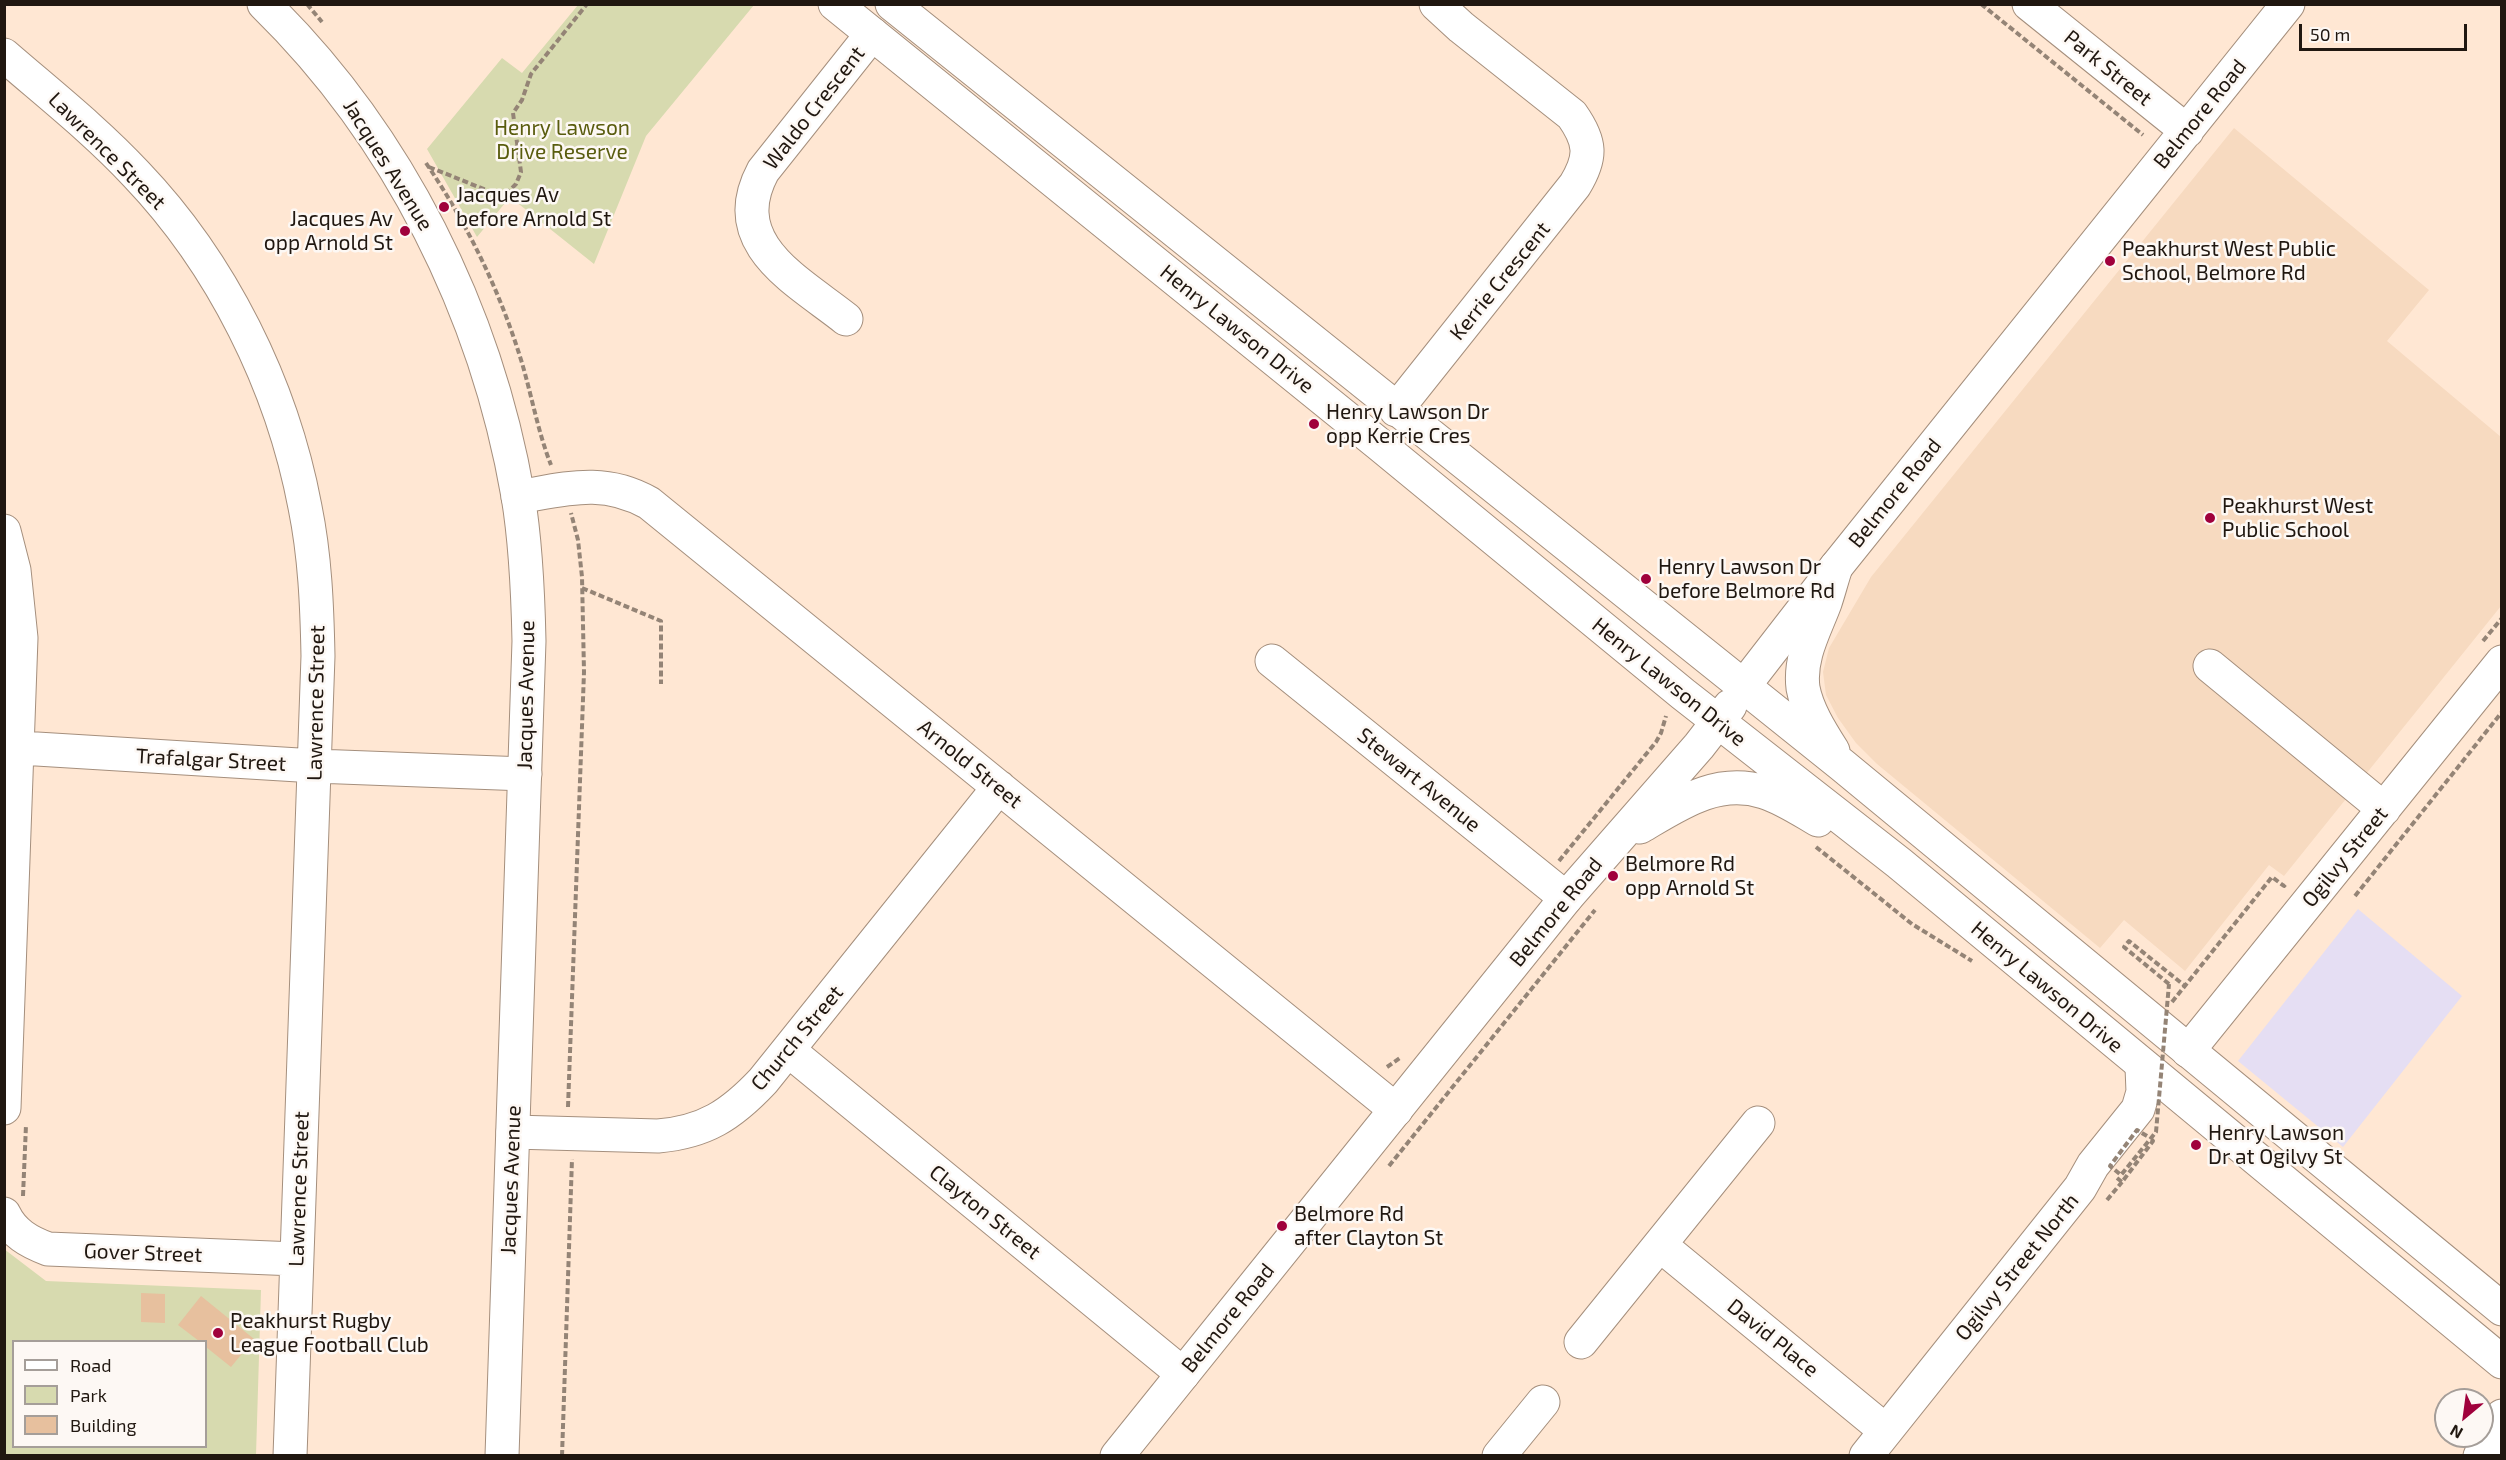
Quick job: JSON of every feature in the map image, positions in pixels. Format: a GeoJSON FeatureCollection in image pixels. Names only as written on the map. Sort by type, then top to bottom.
{"type":"FeatureCollection","features":[{"type":"Feature","properties":{"kind":"street","name":"Jacques Avenue"},"geometry":{"type":"LineString","coordinates":[[264,4],[304,46],[345,97],[394,168],[425,221],[457,288],[486,365],[508,446],[518,497],[525,561],[529,641],[502,1455]]}},
{"type":"Feature","properties":{"kind":"street","name":"Henry Lawson Drive"},"geometry":{"type":"LineString","coordinates":[[835,4],[1718,723],[1899,863],[2502,1362]]}},
{"type":"Feature","properties":{"kind":"street","name":"Kerrie Crescent"},"geometry":{"type":"LineString","coordinates":[[1396,410],[1575,185],[1588,158],[1600,146],[1582,129],[1572,115],[1436,4]]}},
{"type":"Feature","properties":{"kind":"street","name":"Park Street"},"geometry":{"type":"LineString","coordinates":[[2029,4],[2187,130]]}},
{"type":"Feature","properties":{"kind":"street","name":"Belmore Road"},"geometry":{"type":"LineString","coordinates":[[1117,1455],[1566,898],[1718,723],[1836,567],[2288,4]]}},
{"type":"Feature","properties":{"kind":"street","name":"Henry Lawson Drive"},"geometry":{"type":"LineString","coordinates":[[909,10],[1396,410],[1842,765],[2502,1309]]}},
{"type":"Feature","properties":{"kind":"street","name":"Waldo Crescent"},"geometry":{"type":"LineString","coordinates":[[846,319],[775,262],[764,249],[755,234],[751,219],[751,202],[754,187],[763,171],[872,34]]}},
{"type":"Feature","properties":{"kind":"street","name":"Lawrence Street"},"geometry":{"type":"LineString","coordinates":[[4,56],[87,126],[136,174],[160,201],[204,261],[261,365],[289,440],[305,508],[317,618],[315,766],[290,1455]]}},
{"type":"Feature","properties":{"kind":"street","name":"Arnold Street"},"geometry":{"type":"LineString","coordinates":[[518,497],[600,486],[617,489],[649,503],[1396,1110]]}},
{"type":"Feature","properties":{"kind":"street"},"geometry":{"type":"LineString","coordinates":[[4,531],[14,570],[20,616],[11,748],[15,1115]]}},
{"type":"Feature","properties":{"kind":"street"},"geometry":{"type":"LineString","coordinates":[[1836,567],[1825,603],[1809,640],[1803,664],[1803,687],[1820,731],[1842,765]]}},
{"type":"Feature","properties":{"kind":"street","name":"Ogilvy Street"},"geometry":{"type":"LineString","coordinates":[[2188,1051],[2384,808],[2491,654]]}},
{"type":"Feature","properties":{"kind":"street","name":"Stewart Avenue"},"geometry":{"type":"LineString","coordinates":[[1272,661],[1566,898]]}},
{"type":"Feature","properties":{"kind":"street"},"geometry":{"type":"LineString","coordinates":[[2210,666],[2384,808]]}},
{"type":"Feature","properties":{"kind":"street","name":"Trafalgar Street"},"geometry":{"type":"LineString","coordinates":[[11,748],[315,766],[525,774]]}},
{"type":"Feature","properties":{"kind":"street","name":"Church Street"},"geometry":{"type":"LineString","coordinates":[[513,1132],[658,1136],[697,1130],[729,1113],[746,1100],[788,1050],[999,787]]}},
{"type":"Feature","properties":{"kind":"street"},"geometry":{"type":"LineString","coordinates":[[1609,847],[1697,795],[1732,787],[1765,792],[1899,863]]}},
{"type":"Feature","properties":{"kind":"street","name":"Clayton Street"},"geometry":{"type":"LineString","coordinates":[[788,1050],[1183,1374]]}},
{"type":"Feature","properties":{"kind":"street","name":"Ogilvy Street North"},"geometry":{"type":"LineString","coordinates":[[1876,1443],[2080,1188],[2093,1165],[2138,1109],[2143,1092],[2142,1066]]}},
{"type":"Feature","properties":{"kind":"street"},"geometry":{"type":"LineString","coordinates":[[1581,1342],[1758,1123]]}},
{"type":"Feature","properties":{"kind":"street","name":"Gover Street"},"geometry":{"type":"LineString","coordinates":[[14,1207],[8,1223],[19,1234],[48,1249],[296,1259]]}},
{"type":"Feature","properties":{"kind":"street","name":"David Place"},"geometry":{"type":"LineString","coordinates":[[1660,1245],[1876,1443]]}},
{"type":"Feature","properties":{"kind":"street"},"geometry":{"type":"LineString","coordinates":[[1499,1455],[1543,1402]]}},
{"type":"Feature","properties":{"kind":"street"},"geometry":{"type":"LineString","coordinates":[[2484,1451],[2502,1416]]}},
{"type":"Feature","properties":{"kind":"path"},"geometry":{"type":"LineString","coordinates":[[429,167],[496,194],[502,194],[516,184],[521,172],[513,113],[522,100],[531,74],[587,4]]}},
{"type":"Feature","properties":{"kind":"path"},"geometry":{"type":"LineString","coordinates":[[1981,4],[2144,135]]}},
{"type":"Feature","properties":{"kind":"path"},"geometry":{"type":"LineString","coordinates":[[582,588],[662,621],[661,684]]}},
{"type":"Feature","properties":{"kind":"path"},"geometry":{"type":"LineString","coordinates":[[2491,654],[2502,618]]}},
{"type":"Feature","properties":{"kind":"path"},"geometry":{"type":"LineString","coordinates":[[2355,896],[2502,712]]}},
{"type":"Feature","properties":{"kind":"path"},"geometry":{"type":"LineString","coordinates":[[1807,840],[1912,924],[1974,963]]}},
{"type":"Feature","properties":{"kind":"path"},"geometry":{"type":"LineString","coordinates":[[2168,1007],[2272,877],[2284,886],[2291,878]]}},
{"type":"Feature","properties":{"kind":"path"},"geometry":{"type":"LineString","coordinates":[[1386,1170],[1602,902]]}},
{"type":"Feature","properties":{"kind":"path"},"geometry":{"type":"LineString","coordinates":[[2147,1136],[2137,1130],[2110,1166],[2121,1175],[2156,1132],[2169,984],[2124,947],[2129,941],[2185,986]]}},
{"type":"Feature","properties":{"kind":"path"},"geometry":{"type":"LineString","coordinates":[[14,1207],[15,1115]]}},
{"type":"Feature","properties":{"kind":"path"},"geometry":{"type":"LineString","coordinates":[[2105,1202],[2122,1182]]}},
{"type":"Feature","properties":{"kind":"shaded area","name":"Peakhurst West Public School"},"geometry":{"type":"Polygon","coordinates":[[[2234,128],[2429,290],[2387,341],[2501,437],[2501,606],[2284,876],[2269,865],[2185,971],[2124,920],[2100,948],[1877,764],[1856,743],[1838,718],[1826,695],[1823,672],[1829,648],[1871,577],[2234,128]]]}},
{"type":"Feature","properties":{"kind":"shaded area"},"geometry":{"type":"Polygon","coordinates":[[[2358,909],[2462,996],[2343,1147],[2238,1061],[2358,909]]]}},
{"type":"Feature","properties":{"kind":"green space","name":"Henry Lawson Drive Reserve"},"geometry":{"type":"Polygon","coordinates":[[[578,5],[754,5],[646,136],[594,264],[510,197],[477,237],[427,149],[502,58],[522,73],[578,5]]]}},
{"type":"Feature","properties":{"kind":"green space"},"geometry":{"type":"Polygon","coordinates":[[[4,1249],[46,1281],[261,1290],[256,1455],[5,1455],[4,1249]]]}},
{"type":"Feature","properties":{"kind":"building"},"geometry":{"type":"Polygon","coordinates":[[[141,1293],[165,1294],[165,1323],[141,1322],[141,1293]]]}},
{"type":"Feature","properties":{"kind":"building","name":"Peakhurst Rugby League Football Club"},"geometry":{"type":"Polygon","coordinates":[[[201,1296],[254,1339],[231,1367],[207,1348],[207,1340],[198,1340],[178,1325],[201,1296]]]}},
{"type":"Feature","properties":{"kind":"place","name":"Jacques Av before Arnold St"},"geometry":{"type":"Point","coordinates":[444,207]}},
{"type":"Feature","properties":{"kind":"place","name":"Jacques Av opp Arnold St"},"geometry":{"type":"Point","coordinates":[405,231]}},
{"type":"Feature","properties":{"kind":"place","name":"Peakhurst West Public School, Belmore Rd"},"geometry":{"type":"Point","coordinates":[2110,261]}},
{"type":"Feature","properties":{"kind":"place","name":"Henry Lawson Dr opp Kerrie Cres"},"geometry":{"type":"Point","coordinates":[1314,424]}},
{"type":"Feature","properties":{"kind":"place","name":"Peakhurst West Public School"},"geometry":{"type":"Point","coordinates":[2210,518]}},
{"type":"Feature","properties":{"kind":"place","name":"Henry Lawson Dr before Belmore Rd"},"geometry":{"type":"Point","coordinates":[1646,579]}},
{"type":"Feature","properties":{"kind":"place","name":"Belmore Rd opp Arnold St"},"geometry":{"type":"Point","coordinates":[1613,876]}},
{"type":"Feature","properties":{"kind":"place","name":"Henry Lawson Dr at Ogilvy St"},"geometry":{"type":"Point","coordinates":[2196,1145]}},
{"type":"Feature","properties":{"kind":"place","name":"Belmore Rd after Clayton St"},"geometry":{"type":"Point","coordinates":[1282,1226]}},
{"type":"Feature","properties":{"kind":"place","name":"Peakhurst Rugby League Football Club"},"geometry":{"type":"Point","coordinates":[218,1333]}}]}
